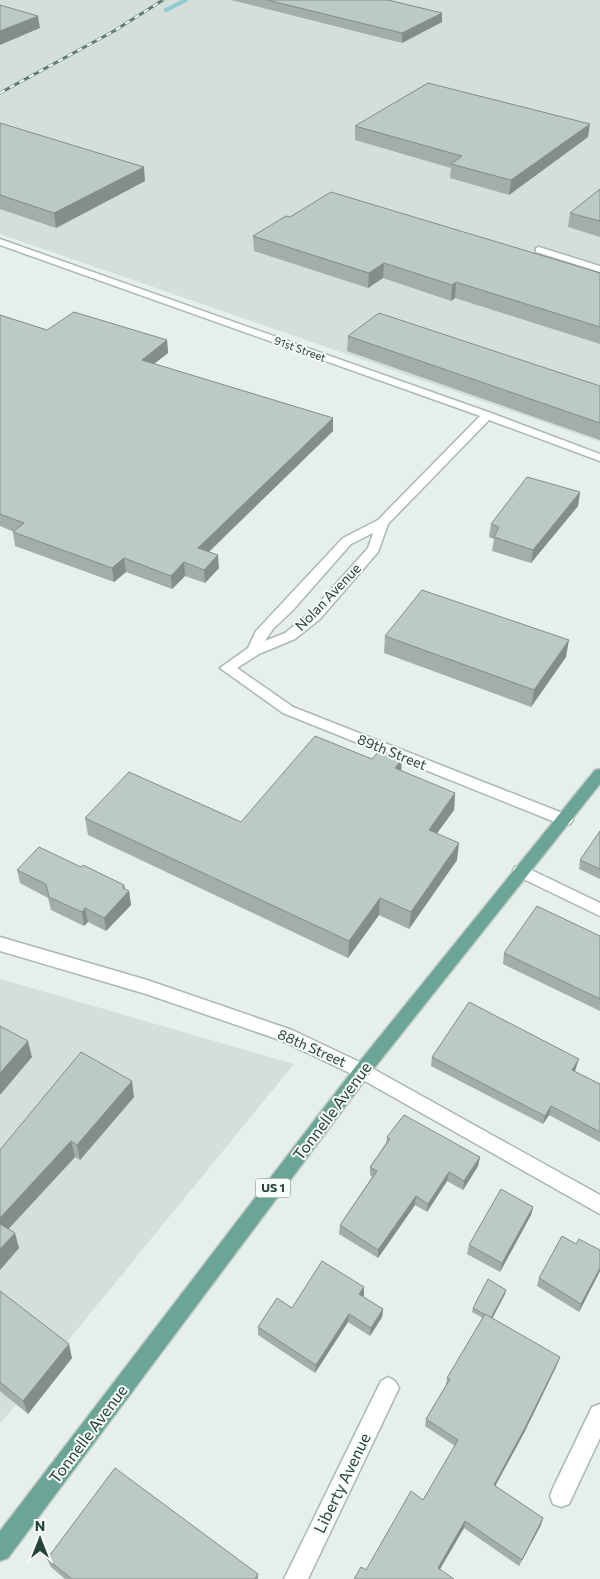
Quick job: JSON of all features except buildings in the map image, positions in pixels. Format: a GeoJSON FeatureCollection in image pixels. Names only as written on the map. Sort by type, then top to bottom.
{"type":"FeatureCollection","features":[{"type":"Feature","properties":{"kind":"main road","name":"Tonnelle Avenue"},"geometry":{"type":"LineString","coordinates":[[0,1550],[362,1071],[600,774]]}},
{"type":"Feature","properties":{"kind":"street","name":"91st Street"},"geometry":{"type":"LineString","coordinates":[[0,242],[487,415],[600,458]]}},
{"type":"Feature","properties":{"kind":"street"},"geometry":{"type":"LineString","coordinates":[[539,250],[600,269]]}},
{"type":"Feature","properties":{"kind":"street","name":"Nolan Avenue"},"geometry":{"type":"LineString","coordinates":[[254,651],[261,634],[347,541],[382,523],[487,415]]}},
{"type":"Feature","properties":{"kind":"street","name":"Nolan Avenue"},"geometry":{"type":"LineString","coordinates":[[227,668],[254,651],[290,636],[315,616],[374,549],[382,523]]}},
{"type":"Feature","properties":{"kind":"street","name":"89th Street"},"geometry":{"type":"LineString","coordinates":[[227,668],[288,710],[565,820]]}},
{"type":"Feature","properties":{"kind":"street"},"geometry":{"type":"LineString","coordinates":[[521,871],[600,910]]}},
{"type":"Feature","properties":{"kind":"street","name":"88th Street"},"geometry":{"type":"LineString","coordinates":[[0,944],[147,987],[286,1035],[362,1071],[600,1205]]}},
{"type":"Feature","properties":{"kind":"street","name":"Liberty Avenue"},"geometry":{"type":"LineString","coordinates":[[296,1579],[388,1388]]}},
{"type":"Feature","properties":{"kind":"street"},"geometry":{"type":"LineString","coordinates":[[561,1496],[600,1415]]}},
{"type":"Feature","properties":{"kind":"shaded area"},"geometry":{"type":"Polygon","coordinates":[[[0,0],[600,0],[600,442],[0,234],[0,0]]]}},
{"type":"Feature","properties":{"kind":"shaded area"},"geometry":{"type":"Polygon","coordinates":[[[0,979],[294,1064],[0,1424],[0,979]]]}},
{"type":"Feature","properties":{"kind":"waterway"},"geometry":{"type":"LineString","coordinates":[[166,10],[186,0]]}},
{"type":"Feature","properties":{"kind":"railway"},"geometry":{"type":"LineString","coordinates":[[0,93],[114,31],[163,0]]}}]}
